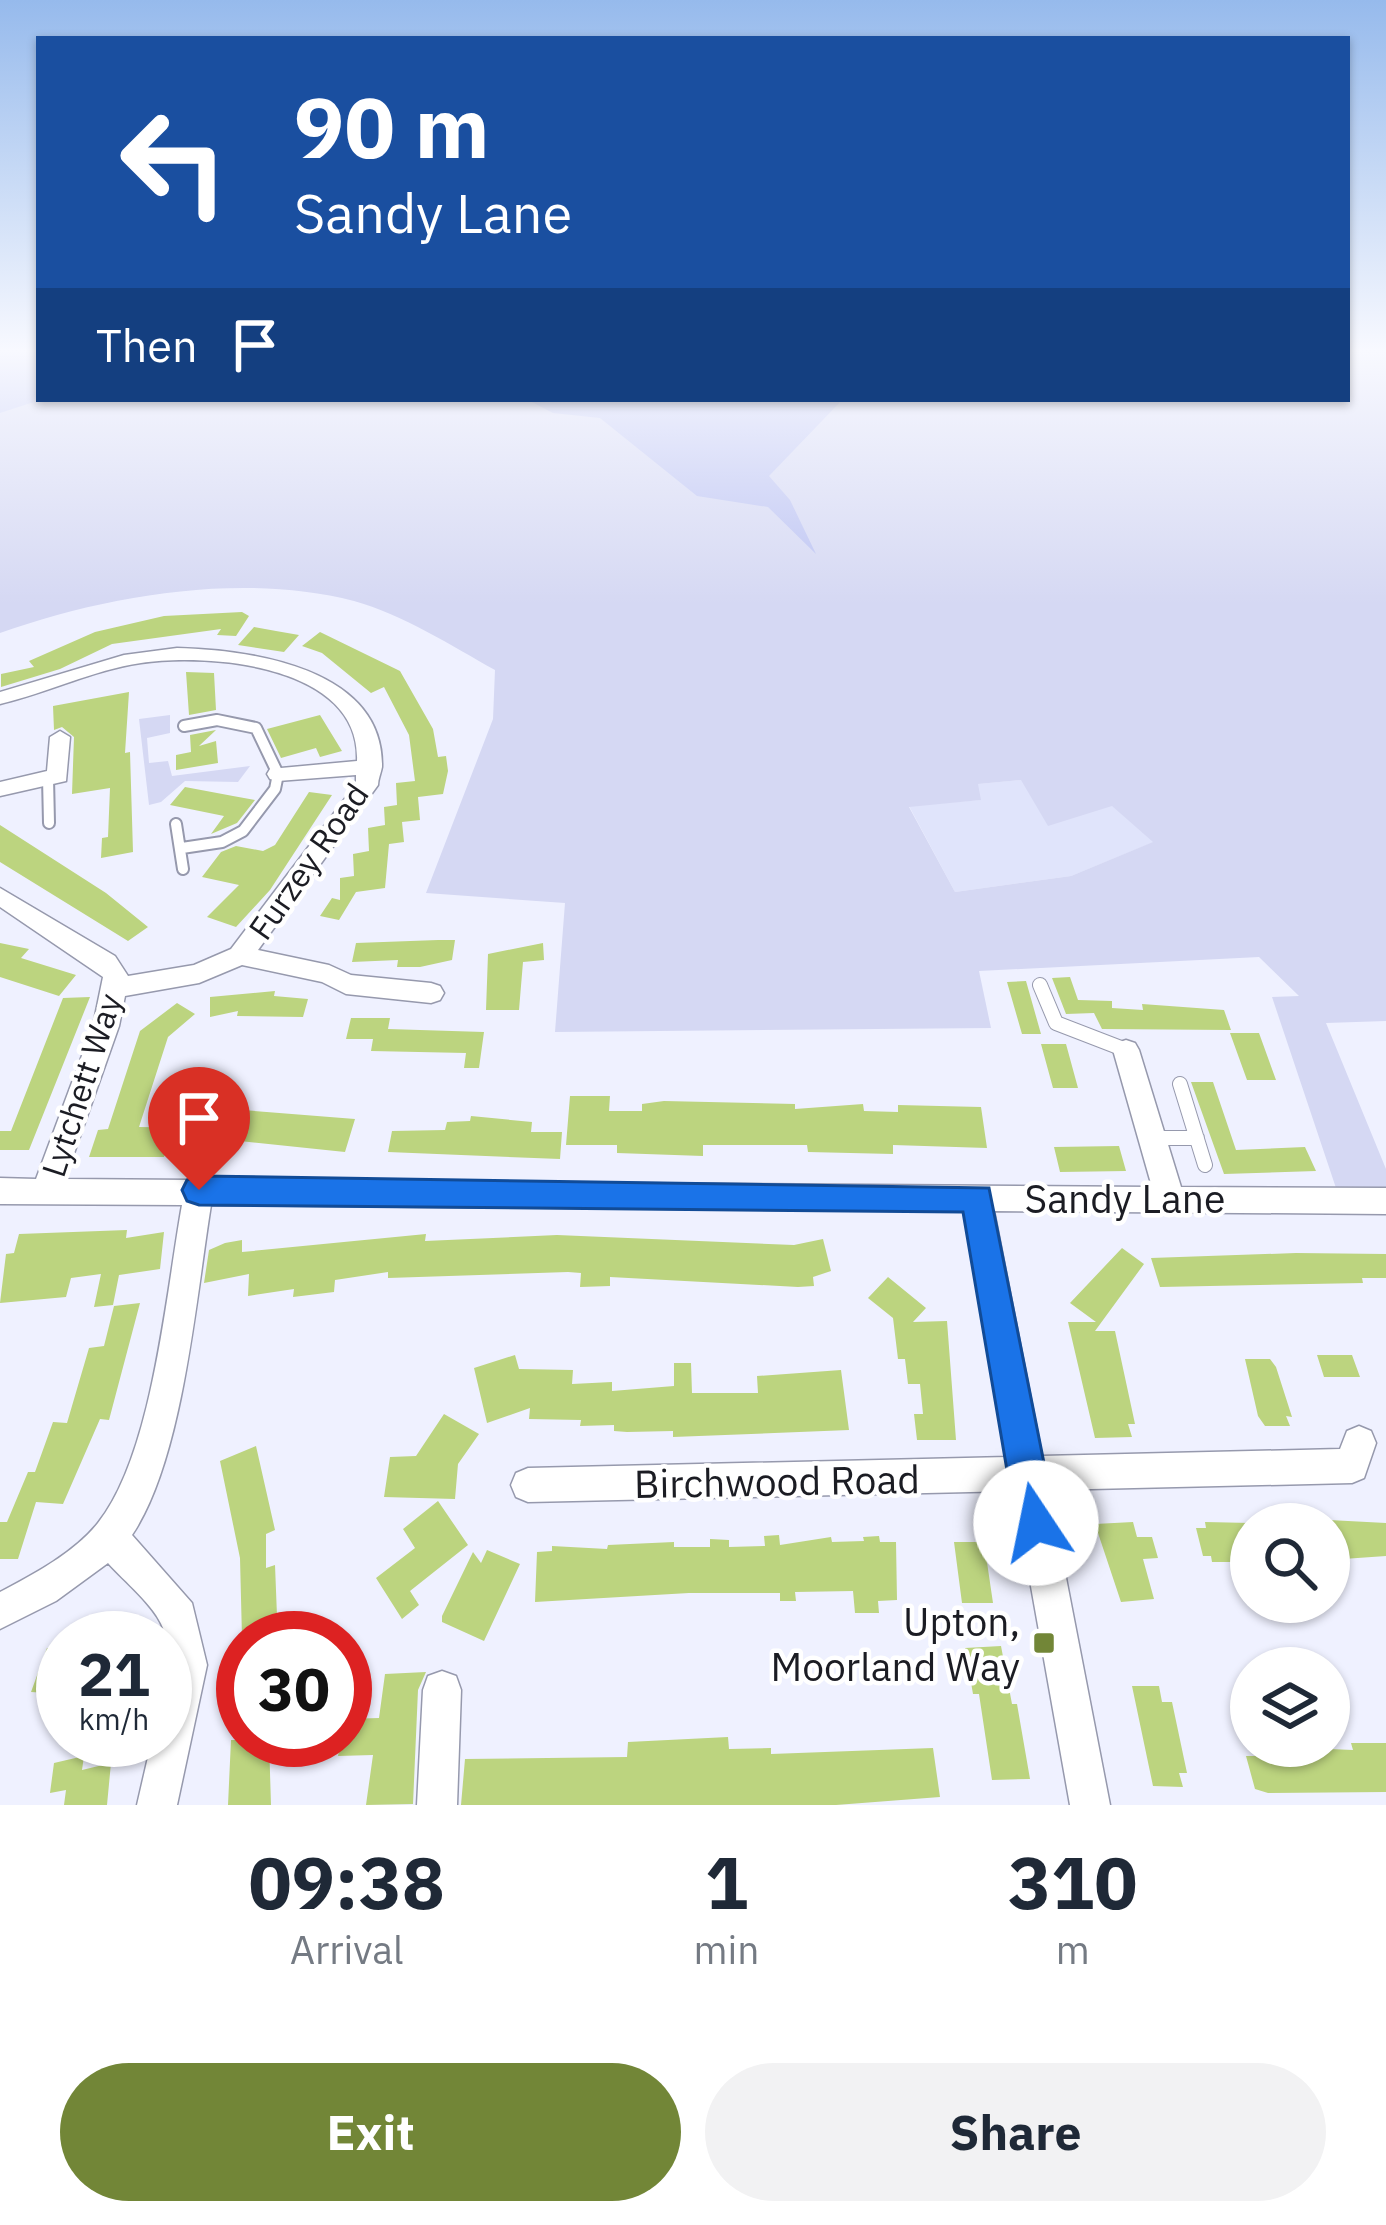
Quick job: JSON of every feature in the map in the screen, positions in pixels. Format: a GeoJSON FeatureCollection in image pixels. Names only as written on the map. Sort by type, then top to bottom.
{"type":"FeatureCollection","features":[{"type":"Feature","properties":{"kind":"street","name":"Furzey Road"},"geometry":{"type":"LineString","coordinates":[[0,698],[121,662],[171,653],[272,664],[304,673],[346,702],[368,735],[371,767],[367,784],[240,955]]}},
{"type":"Feature","properties":{"kind":"street"},"geometry":{"type":"LineString","coordinates":[[0,788],[58,776],[60,737]]}},
{"type":"Feature","properties":{"kind":"street"},"geometry":{"type":"LineString","coordinates":[[278,774],[371,767]]}},
{"type":"Feature","properties":{"kind":"street","name":"Lytchett Way"},"geometry":{"type":"LineString","coordinates":[[0,896],[106,962],[116,975],[117,988],[46,1192]]}},
{"type":"Feature","properties":{"kind":"street"},"geometry":{"type":"LineString","coordinates":[[117,988],[200,974],[240,955],[328,974],[346,984],[431,993]]}},
{"type":"Feature","properties":{"kind":"street"},"geometry":{"type":"LineString","coordinates":[[1126,1050],[1170,1198]]}},
{"type":"Feature","properties":{"kind":"street"},"geometry":{"type":"LineString","coordinates":[[0,1611],[28,1598],[110,1538],[138,1494],[154,1439],[199,1190]]}},
{"type":"Feature","properties":{"kind":"street","name":"Sandy Lane"},"geometry":{"type":"LineString","coordinates":[[0,1191],[1386,1201]]}},
{"type":"Feature","properties":{"kind":"street"},"geometry":{"type":"LineString","coordinates":[[977,1198],[1090,1805]]}},
{"type":"Feature","properties":{"kind":"street","name":"Birchwood Road"},"geometry":{"type":"LineString","coordinates":[[528,1485],[1352,1466],[1359,1443]]}},
{"type":"Feature","properties":{"kind":"street"},"geometry":{"type":"LineString","coordinates":[[110,1538],[179,1616],[188,1665],[158,1805]]}},
{"type":"Feature","properties":{"kind":"street"},"geometry":{"type":"LineString","coordinates":[[437,1805],[442,1690]]}},
{"type":"Feature","properties":{"kind":"lane"},"geometry":{"type":"LineString","coordinates":[[182,848],[222,842],[243,831],[275,789],[278,774],[256,728],[217,720],[184,726]]}},
{"type":"Feature","properties":{"kind":"lane"},"geometry":{"type":"LineString","coordinates":[[48,778],[49,824]]}},
{"type":"Feature","properties":{"kind":"lane"},"geometry":{"type":"LineString","coordinates":[[176,824],[184,869]]}},
{"type":"Feature","properties":{"kind":"lane"},"geometry":{"type":"LineString","coordinates":[[1040,985],[1056,1023],[1126,1050]]}},
{"type":"Feature","properties":{"kind":"lane"},"geometry":{"type":"LineString","coordinates":[[1180,1084],[1205,1165]]}},
{"type":"Feature","properties":{"kind":"lane"},"geometry":{"type":"LineString","coordinates":[[1152,1138],[1197,1138]]}},
{"type":"Feature","properties":{"kind":"shaded area"},"geometry":{"type":"Polygon","coordinates":[[[0,436],[1386,436],[1386,1021],[1326,1023],[1386,1169],[1386,1189],[1336,1188],[1272,997],[1299,996],[1259,957],[979,971],[991,1028],[555,1032],[565,903],[426,893],[493,719],[495,670],[390,614],[311,592],[221,588],[175,592],[0,633],[0,436]],[[1021,780],[978,784],[981,800],[909,807],[955,892],[1071,876],[1153,842],[1112,806],[1048,826],[1021,780]]]}},
{"type":"Feature","properties":{"kind":"shaded area"},"geometry":{"type":"Polygon","coordinates":[[[170,715],[170,733],[147,738],[149,763],[168,761],[172,776],[250,766],[238,782],[185,781],[161,802],[149,805],[139,719],[170,715]]]}},
{"type":"Feature","properties":{"kind":"shaded area"},"geometry":{"type":"Polygon","coordinates":[[[1021,780],[1112,805],[1154,842],[1071,876],[955,892],[909,806],[980,800],[977,784],[1021,780]]]}},
{"type":"Feature","properties":{"kind":"water"},"geometry":{"type":"Polygon","coordinates":[[[623,436],[807,436],[769,476],[790,500],[816,554],[768,507],[697,496],[623,436]]]}},
{"type":"Feature","properties":{"kind":"building"},"geometry":{"type":"Polygon","coordinates":[[[242,612],[249,616],[236,636],[217,635],[221,629],[112,644],[60,669],[1,687],[1,674],[34,667],[29,661],[95,632],[164,616],[242,612]]]}},
{"type":"Feature","properties":{"kind":"building"},"geometry":{"type":"Polygon","coordinates":[[[254,627],[299,635],[284,652],[238,645],[254,627]]]}},
{"type":"Feature","properties":{"kind":"building"},"geometry":{"type":"Polygon","coordinates":[[[320,632],[400,671],[433,729],[438,757],[446,756],[448,771],[443,794],[418,797],[420,820],[402,822],[404,842],[389,844],[385,888],[356,892],[339,920],[320,916],[332,898],[340,900],[340,878],[354,876],[353,854],[369,851],[368,828],[385,825],[384,807],[397,805],[396,783],[415,781],[409,735],[384,687],[371,693],[322,653],[302,646],[320,632]]]}},
{"type":"Feature","properties":{"kind":"building"},"geometry":{"type":"Polygon","coordinates":[[[186,672],[214,673],[216,710],[189,715],[186,672]]]}},
{"type":"Feature","properties":{"kind":"building"},"geometry":{"type":"Polygon","coordinates":[[[129,692],[125,753],[130,752],[133,852],[101,858],[102,838],[108,837],[110,788],[72,794],[74,737],[62,727],[54,730],[53,706],[129,692]]]}},
{"type":"Feature","properties":{"kind":"building"},"geometry":{"type":"Polygon","coordinates":[[[320,715],[342,751],[320,757],[316,748],[281,758],[267,729],[320,715]]]}},
{"type":"Feature","properties":{"kind":"building"},"geometry":{"type":"Polygon","coordinates":[[[216,730],[199,746],[216,741],[218,763],[176,770],[176,755],[191,752],[190,735],[216,730]]]}},
{"type":"Feature","properties":{"kind":"building"},"geometry":{"type":"Polygon","coordinates":[[[185,787],[255,800],[237,823],[211,834],[224,816],[170,805],[185,787]]]}},
{"type":"Feature","properties":{"kind":"building"},"geometry":{"type":"Polygon","coordinates":[[[309,792],[332,795],[270,890],[236,927],[207,917],[239,885],[202,877],[221,852],[236,846],[263,851],[275,845],[309,792]]]}},
{"type":"Feature","properties":{"kind":"building"},"geometry":{"type":"Polygon","coordinates":[[[0,825],[106,893],[148,927],[128,941],[0,862],[0,825]]]}},
{"type":"Feature","properties":{"kind":"building"},"geometry":{"type":"Polygon","coordinates":[[[455,940],[452,960],[420,967],[397,967],[398,960],[352,962],[356,943],[455,940]]]}},
{"type":"Feature","properties":{"kind":"building"},"geometry":{"type":"Polygon","coordinates":[[[0,943],[29,949],[21,958],[76,975],[59,996],[0,977],[0,943]]]}},
{"type":"Feature","properties":{"kind":"building"},"geometry":{"type":"Polygon","coordinates":[[[543,943],[544,960],[523,962],[519,1010],[486,1010],[488,954],[543,943]]]}},
{"type":"Feature","properties":{"kind":"building"},"geometry":{"type":"Polygon","coordinates":[[[1070,977],[1078,1000],[1112,1001],[1112,1008],[1143,1010],[1142,1004],[1224,1010],[1231,1030],[1102,1029],[1094,1013],[1066,1014],[1052,978],[1070,977]]]}},
{"type":"Feature","properties":{"kind":"building"},"geometry":{"type":"Polygon","coordinates":[[[1026,981],[1041,1034],[1022,1034],[1007,982],[1026,981]]]}},
{"type":"Feature","properties":{"kind":"building"},"geometry":{"type":"Polygon","coordinates":[[[275,991],[274,996],[308,999],[303,1017],[237,1016],[238,1011],[210,1017],[210,997],[275,991]]]}},
{"type":"Feature","properties":{"kind":"building"},"geometry":{"type":"Polygon","coordinates":[[[90,997],[29,1150],[0,1150],[0,1131],[11,1131],[63,998],[90,997]]]}},
{"type":"Feature","properties":{"kind":"building"},"geometry":{"type":"Polygon","coordinates":[[[177,1003],[195,1014],[168,1037],[139,1127],[198,1128],[202,1117],[240,1118],[243,1110],[355,1119],[345,1152],[221,1139],[218,1147],[168,1146],[164,1157],[89,1157],[98,1130],[108,1129],[140,1031],[177,1003]]]}},
{"type":"Feature","properties":{"kind":"building"},"geometry":{"type":"Polygon","coordinates":[[[351,1018],[390,1018],[388,1029],[484,1032],[479,1068],[464,1068],[466,1053],[371,1051],[373,1039],[346,1039],[351,1018]]]}},
{"type":"Feature","properties":{"kind":"building"},"geometry":{"type":"Polygon","coordinates":[[[1230,1033],[1259,1033],[1276,1080],[1247,1080],[1230,1033]]]}},
{"type":"Feature","properties":{"kind":"building"},"geometry":{"type":"Polygon","coordinates":[[[1041,1044],[1066,1044],[1078,1088],[1053,1088],[1041,1044]]]}},
{"type":"Feature","properties":{"kind":"building"},"geometry":{"type":"Polygon","coordinates":[[[1191,1082],[1213,1082],[1236,1150],[1305,1147],[1316,1171],[1224,1174],[1191,1082]]]}},
{"type":"Feature","properties":{"kind":"building"},"geometry":{"type":"Polygon","coordinates":[[[570,1096],[610,1096],[609,1111],[642,1111],[642,1104],[664,1101],[795,1104],[795,1109],[863,1104],[864,1111],[898,1112],[898,1105],[981,1107],[987,1148],[893,1145],[893,1154],[808,1152],[807,1145],[703,1145],[703,1156],[617,1153],[617,1145],[566,1145],[570,1096]]]}},
{"type":"Feature","properties":{"kind":"building"},"geometry":{"type":"Polygon","coordinates":[[[471,1116],[532,1122],[531,1132],[562,1132],[560,1159],[388,1152],[392,1131],[445,1130],[447,1122],[470,1121],[471,1116]]]}},
{"type":"Feature","properties":{"kind":"building"},"geometry":{"type":"Polygon","coordinates":[[[1119,1146],[1126,1171],[1060,1172],[1054,1147],[1119,1146]]]}},
{"type":"Feature","properties":{"kind":"building"},"geometry":{"type":"Polygon","coordinates":[[[127,1230],[126,1238],[164,1232],[160,1269],[119,1275],[113,1305],[94,1307],[101,1274],[71,1278],[66,1297],[0,1303],[6,1254],[14,1253],[19,1234],[127,1230]]]}},
{"type":"Feature","properties":{"kind":"building"},"geometry":{"type":"Polygon","coordinates":[[[426,1234],[425,1241],[557,1235],[794,1245],[823,1239],[831,1271],[813,1277],[814,1286],[798,1287],[610,1277],[610,1286],[580,1287],[581,1273],[388,1278],[388,1272],[335,1280],[334,1292],[293,1297],[294,1289],[248,1296],[249,1274],[204,1283],[209,1250],[225,1243],[242,1240],[242,1252],[426,1234]]]}},
{"type":"Feature","properties":{"kind":"building"},"geometry":{"type":"Polygon","coordinates":[[[1122,1248],[1144,1264],[1095,1331],[1115,1331],[1135,1424],[1128,1424],[1132,1437],[1095,1438],[1068,1322],[1096,1322],[1070,1303],[1122,1248]]]}},
{"type":"Feature","properties":{"kind":"building"},"geometry":{"type":"Polygon","coordinates":[[[1386,1254],[1386,1278],[1362,1278],[1363,1283],[1160,1287],[1151,1258],[1386,1254]]]}},
{"type":"Feature","properties":{"kind":"building"},"geometry":{"type":"Polygon","coordinates":[[[888,1277],[926,1308],[913,1322],[947,1321],[956,1440],[917,1440],[914,1414],[923,1414],[920,1384],[908,1384],[905,1359],[898,1359],[893,1318],[868,1298],[888,1277]]]}},
{"type":"Feature","properties":{"kind":"building"},"geometry":{"type":"Polygon","coordinates":[[[140,1303],[109,1420],[100,1419],[63,1504],[36,1502],[18,1559],[0,1559],[0,1522],[7,1522],[28,1472],[35,1472],[53,1422],[67,1423],[89,1348],[104,1346],[114,1306],[140,1303]]]}},
{"type":"Feature","properties":{"kind":"building"},"geometry":{"type":"Polygon","coordinates":[[[515,1355],[519,1369],[573,1370],[572,1384],[612,1382],[612,1391],[674,1386],[674,1363],[691,1363],[692,1393],[758,1393],[757,1376],[841,1370],[849,1430],[673,1437],[673,1431],[614,1431],[614,1425],[580,1426],[581,1420],[529,1419],[530,1408],[487,1423],[474,1368],[515,1355]]]}},
{"type":"Feature","properties":{"kind":"building"},"geometry":{"type":"Polygon","coordinates":[[[1317,1355],[1352,1355],[1360,1377],[1324,1377],[1317,1355]]]}},
{"type":"Feature","properties":{"kind":"building"},"geometry":{"type":"Polygon","coordinates":[[[1245,1359],[1270,1359],[1276,1367],[1292,1417],[1286,1416],[1290,1426],[1265,1426],[1258,1416],[1245,1359]]]}},
{"type":"Feature","properties":{"kind":"building"},"geometry":{"type":"Polygon","coordinates":[[[444,1414],[479,1434],[458,1464],[455,1499],[384,1497],[390,1457],[416,1456],[444,1414]]]}},
{"type":"Feature","properties":{"kind":"building"},"geometry":{"type":"Polygon","coordinates":[[[256,1446],[275,1530],[266,1534],[266,1568],[275,1565],[277,1611],[241,1611],[240,1558],[220,1461],[256,1446]]]}},
{"type":"Feature","properties":{"kind":"building"},"geometry":{"type":"Polygon","coordinates":[[[438,1501],[468,1545],[410,1591],[419,1605],[402,1619],[376,1578],[415,1548],[403,1529],[438,1501]]]}},
{"type":"Feature","properties":{"kind":"building"},"geometry":{"type":"Polygon","coordinates":[[[1350,1521],[1386,1523],[1386,1556],[1350,1559],[1350,1521]]]}},
{"type":"Feature","properties":{"kind":"building"},"geometry":{"type":"Polygon","coordinates":[[[1133,1522],[1137,1537],[1152,1537],[1158,1558],[1143,1559],[1154,1599],[1121,1602],[1095,1524],[1133,1522]]]}},
{"type":"Feature","properties":{"kind":"building"},"geometry":{"type":"Polygon","coordinates":[[[1205,1522],[1230,1523],[1230,1562],[1212,1562],[1211,1556],[1203,1556],[1196,1528],[1206,1528],[1205,1522]]]}},
{"type":"Feature","properties":{"kind":"building"},"geometry":{"type":"Polygon","coordinates":[[[779,1535],[780,1545],[831,1537],[832,1542],[879,1536],[880,1542],[896,1542],[897,1600],[878,1601],[879,1613],[855,1613],[853,1591],[795,1592],[796,1601],[780,1601],[780,1593],[689,1593],[535,1602],[537,1552],[552,1551],[552,1546],[607,1549],[608,1545],[674,1542],[674,1547],[710,1547],[710,1539],[729,1540],[729,1547],[765,1546],[764,1536],[779,1535]]]}},
{"type":"Feature","properties":{"kind":"building"},"geometry":{"type":"Polygon","coordinates":[[[954,1542],[984,1542],[993,1603],[962,1603],[954,1542]]]}},
{"type":"Feature","properties":{"kind":"building"},"geometry":{"type":"Polygon","coordinates":[[[487,1550],[520,1564],[484,1641],[442,1622],[442,1616],[473,1552],[481,1563],[487,1550]]]}},
{"type":"Feature","properties":{"kind":"building"},"geometry":{"type":"Polygon","coordinates":[[[1001,1646],[1030,1779],[992,1780],[979,1694],[973,1694],[965,1648],[1001,1646]]]}},
{"type":"Feature","properties":{"kind":"building"},"geometry":{"type":"Polygon","coordinates":[[[426,1672],[418,1690],[413,1804],[366,1805],[372,1718],[379,1718],[385,1674],[426,1672]]]}},
{"type":"Feature","properties":{"kind":"building"},"geometry":{"type":"Polygon","coordinates":[[[1132,1686],[1159,1686],[1162,1702],[1172,1702],[1187,1773],[1179,1773],[1183,1787],[1153,1786],[1132,1686]]]}},
{"type":"Feature","properties":{"kind":"building"},"geometry":{"type":"Polygon","coordinates":[[[728,1737],[729,1749],[771,1748],[771,1754],[933,1748],[940,1797],[836,1805],[461,1805],[465,1759],[627,1757],[628,1742],[728,1737]]]}},
{"type":"Feature","properties":{"kind":"building"},"geometry":{"type":"Polygon","coordinates":[[[1351,1743],[1386,1743],[1386,1792],[1268,1793],[1255,1789],[1249,1767],[1350,1767],[1351,1743]]]}},
{"type":"Feature","properties":{"kind":"building"},"geometry":{"type":"Polygon","coordinates":[[[53,1767],[111,1767],[107,1805],[64,1805],[66,1790],[50,1793],[53,1767]]]}},
{"type":"Feature","properties":{"kind":"building"},"geometry":{"type":"Polygon","coordinates":[[[230,1767],[270,1767],[271,1805],[228,1805],[230,1767]]]}},
{"type":"Feature","properties":{"kind":"place","name":"Upton, Moorland Way"},"geometry":{"type":"Point","coordinates":[1044,1643]}},
{"type":"Feature","properties":{"kind":"route"},"geometry":{"type":"LineString","coordinates":[[199,1190],[977,1198],[1036,1523]]}}]}
